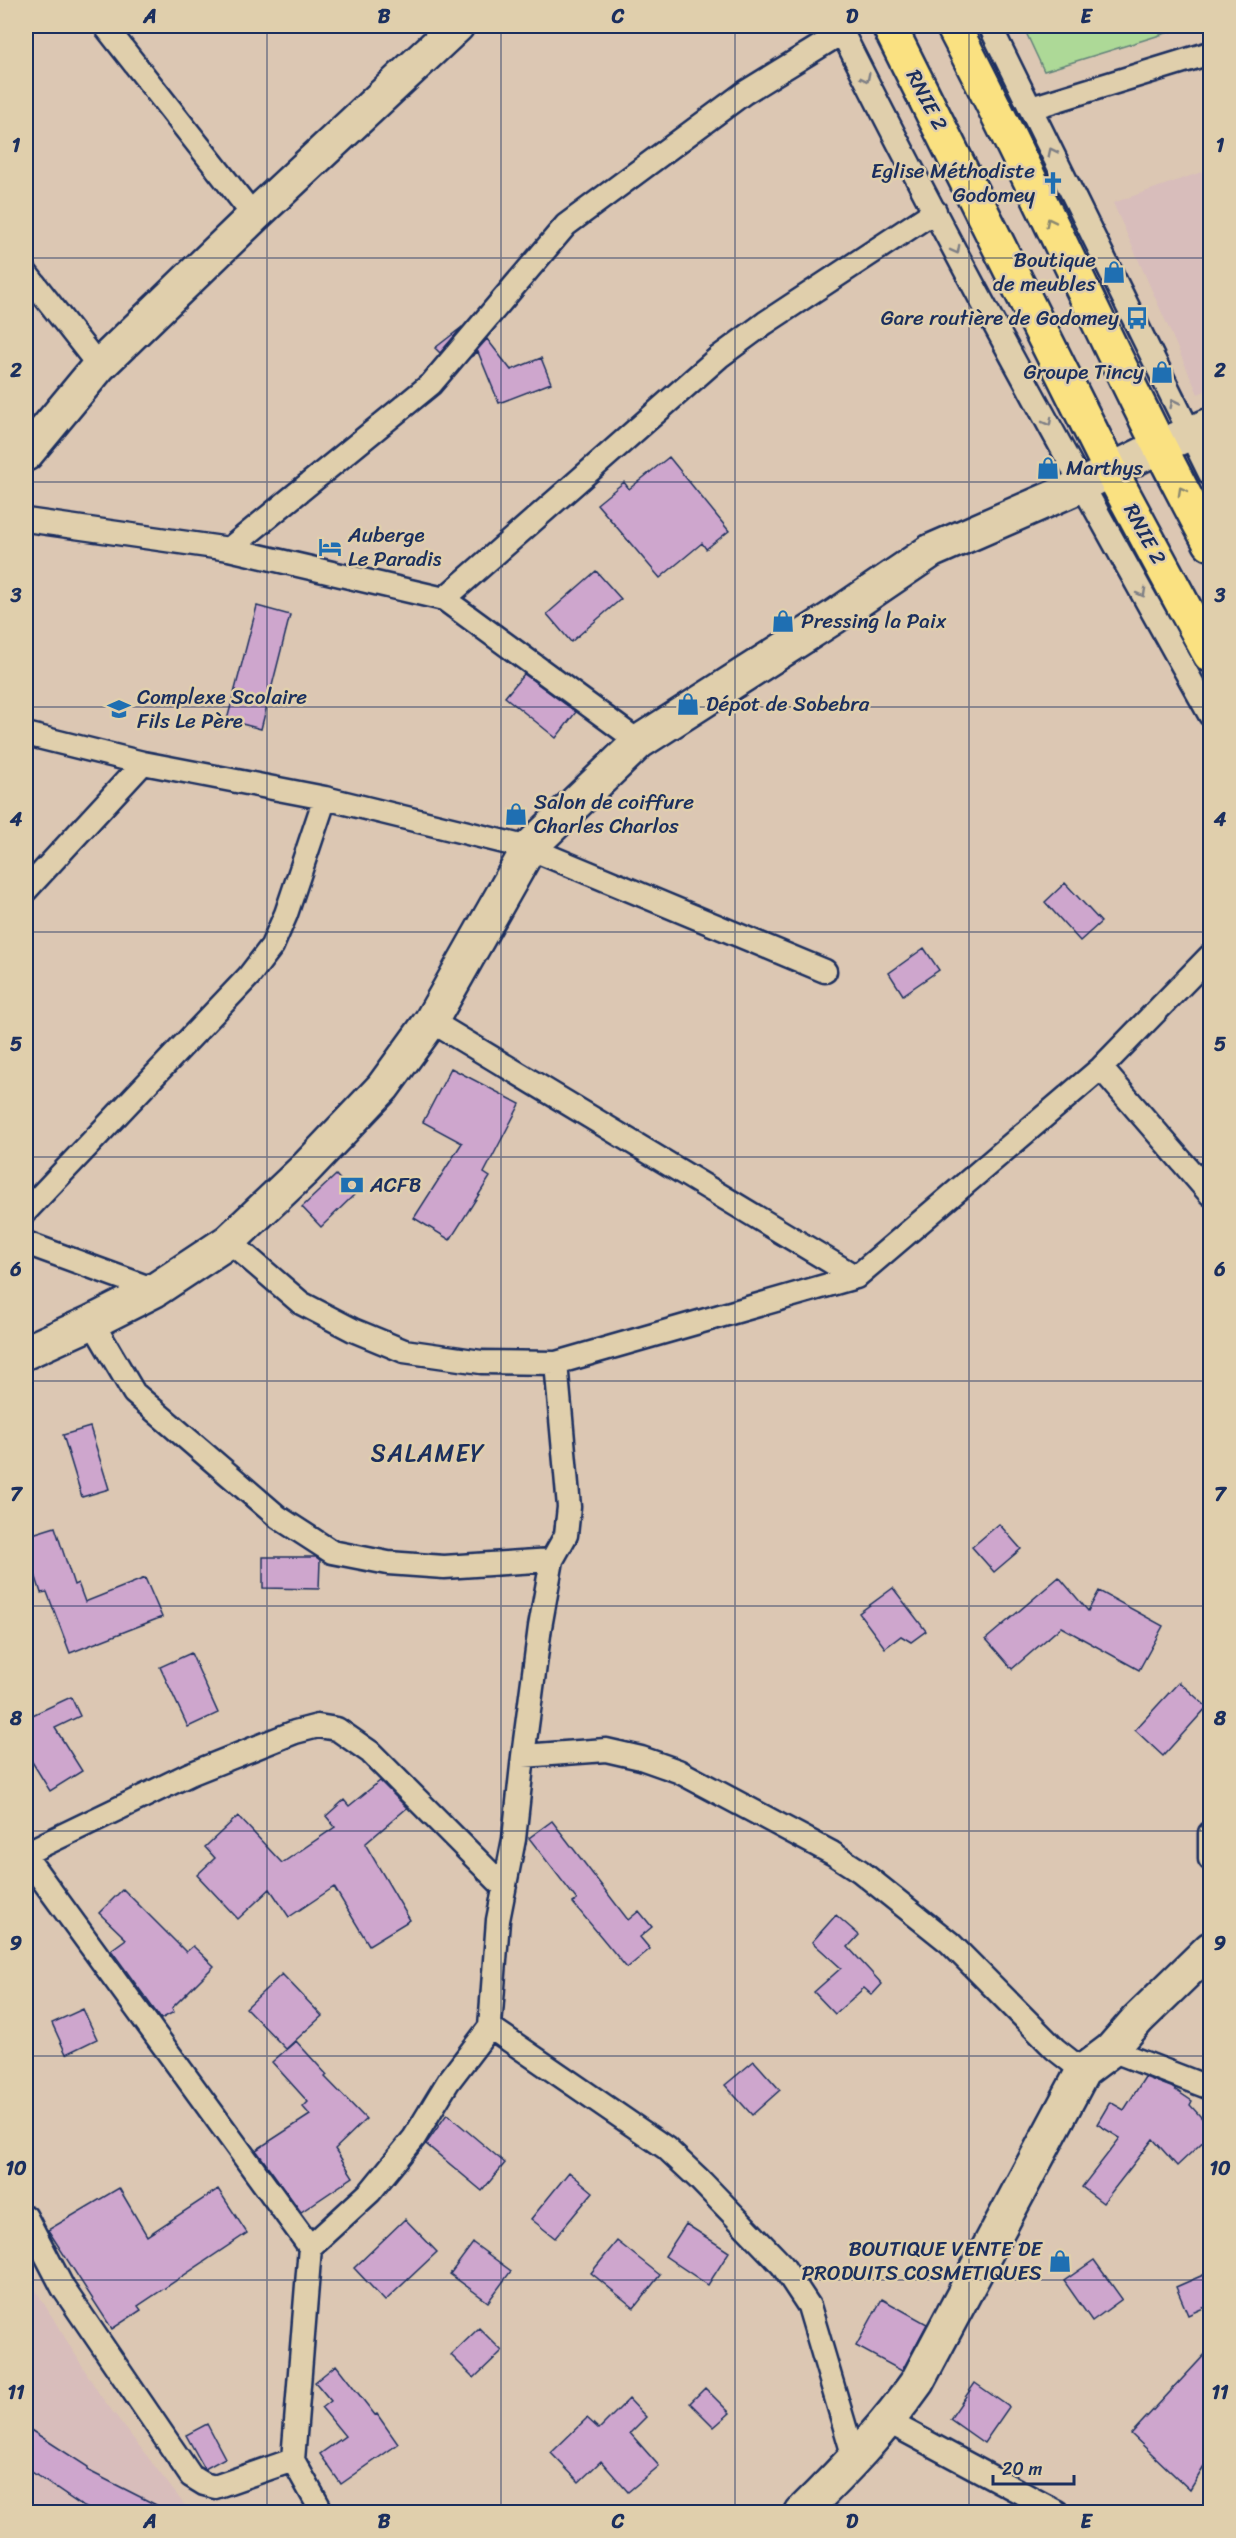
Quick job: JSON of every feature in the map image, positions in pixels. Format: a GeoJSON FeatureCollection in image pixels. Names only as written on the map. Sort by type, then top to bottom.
{"type":"FeatureCollection","features":[{"type":"Feature","properties":{"kind":"highway","name":"RNIE 2"},"geometry":{"type":"LineString","coordinates":[[889,26],[1111,471],[1210,655]]}},
{"type":"Feature","properties":{"kind":"highway"},"geometry":{"type":"LineString","coordinates":[[952,26],[985,87],[1158,447],[1210,543]]}},
{"type":"Feature","properties":{"kind":"main road"},"geometry":{"type":"LineString","coordinates":[[26,454],[99,366],[254,216],[457,26]]}},
{"type":"Feature","properties":{"kind":"main road"},"geometry":{"type":"LineString","coordinates":[[26,1352],[92,1323],[155,1290],[229,1241],[306,1168],[383,1087],[431,1021],[529,848],[639,742],[834,617],[931,551],[1200,430]]}},
{"type":"Feature","properties":{"kind":"main road"},"geometry":{"type":"LineString","coordinates":[[802,2512],[855,2461],[889,2422],[917,2382],[1083,2071],[1111,2050],[1138,2019],[1210,1949]]}},
{"type":"Feature","properties":{"kind":"street"},"geometry":{"type":"LineString","coordinates":[[105,26],[254,216]]}},
{"type":"Feature","properties":{"kind":"street"},"geometry":{"type":"LineString","coordinates":[[990,26],[1200,430],[1210,474]]}},
{"type":"Feature","properties":{"kind":"street"},"geometry":{"type":"LineString","coordinates":[[229,549],[431,384],[566,225],[744,93],[841,29],[935,211],[1082,485],[1210,715]]}},
{"type":"Feature","properties":{"kind":"street"},"geometry":{"type":"LineString","coordinates":[[1031,108],[1210,54]]}},
{"type":"Feature","properties":{"kind":"street"},"geometry":{"type":"LineString","coordinates":[[444,599],[719,357],[765,323],[935,211]]}},
{"type":"Feature","properties":{"kind":"street"},"geometry":{"type":"LineString","coordinates":[[26,273],[99,366]]}},
{"type":"Feature","properties":{"kind":"street"},"geometry":{"type":"LineString","coordinates":[[26,520],[229,549],[444,599],[639,742]]}},
{"type":"Feature","properties":{"kind":"street"},"geometry":{"type":"LineString","coordinates":[[26,734],[143,763],[325,798],[529,848],[825,971]]}},
{"type":"Feature","properties":{"kind":"street"},"geometry":{"type":"LineString","coordinates":[[26,890],[143,763]]}},
{"type":"Feature","properties":{"kind":"street"},"geometry":{"type":"LineString","coordinates":[[26,1211],[249,976],[272,946],[286,914],[325,798]]}},
{"type":"Feature","properties":{"kind":"street"},"geometry":{"type":"LineString","coordinates":[[229,1241],[301,1303],[353,1330],[404,1351],[481,1362],[556,1363],[856,1277],[1101,1068],[1210,956]]}},
{"type":"Feature","properties":{"kind":"street"},"geometry":{"type":"LineString","coordinates":[[431,1021],[856,1277]]}},
{"type":"Feature","properties":{"kind":"street"},"geometry":{"type":"LineString","coordinates":[[1101,1068],[1210,1194]]}},
{"type":"Feature","properties":{"kind":"street"},"geometry":{"type":"LineString","coordinates":[[26,1243],[155,1290]]}},
{"type":"Feature","properties":{"kind":"street"},"geometry":{"type":"LineString","coordinates":[[92,1323],[134,1393],[278,1517],[332,1551],[388,1563],[444,1568],[552,1560]]}},
{"type":"Feature","properties":{"kind":"street"},"geometry":{"type":"LineString","coordinates":[[310,2247],[377,2183],[414,2138],[448,2082],[490,2027],[498,1920],[514,1839],[523,1756],[552,1560],[566,1535],[569,1507],[556,1363]]}},
{"type":"Feature","properties":{"kind":"street"},"geometry":{"type":"LineString","coordinates":[[322,2512],[293,2460],[310,2247],[26,1855],[190,1774],[295,1731],[318,1726],[337,1729],[370,1752],[504,1887]]}},
{"type":"Feature","properties":{"kind":"street"},"geometry":{"type":"LineString","coordinates":[[523,1756],[606,1750],[641,1758],[678,1771],[832,1854],[860,1871],[950,1943],[1055,2049],[1083,2071]]}},
{"type":"Feature","properties":{"kind":"street"},"geometry":{"type":"LineString","coordinates":[[1210,1833],[1210,1859]]}},
{"type":"Feature","properties":{"kind":"street"},"geometry":{"type":"LineString","coordinates":[[490,2027],[666,2148],[782,2265],[809,2306],[855,2461]]}},
{"type":"Feature","properties":{"kind":"street"},"geometry":{"type":"LineString","coordinates":[[1111,2050],[1210,2088]]}},
{"type":"Feature","properties":{"kind":"street"},"geometry":{"type":"LineString","coordinates":[[26,2217],[63,2288],[191,2476],[204,2484],[215,2487],[293,2460]]}},
{"type":"Feature","properties":{"kind":"street"},"geometry":{"type":"LineString","coordinates":[[889,2422],[1057,2512]]}},
{"type":"Feature","properties":{"kind":"shaded area"},"geometry":{"type":"Polygon","coordinates":[[[1210,169],[1210,389],[1198,394],[1113,203],[1210,169]]]}},
{"type":"Feature","properties":{"kind":"shaded area"},"geometry":{"type":"Polygon","coordinates":[[[32,2284],[100,2395],[190,2512],[26,2512],[26,2291],[32,2284]]]}},
{"type":"Feature","properties":{"kind":"green space"},"geometry":{"type":"Polygon","coordinates":[[[1023,26],[1189,26],[1044,71],[1023,26]]]}},
{"type":"Feature","properties":{"kind":"building"},"geometry":{"type":"Polygon","coordinates":[[[462,327],[440,353],[435,348],[462,327]]]}},
{"type":"Feature","properties":{"kind":"building"},"geometry":{"type":"Polygon","coordinates":[[[487,339],[511,370],[541,358],[551,383],[499,403],[478,352],[471,357],[487,339]]]}},
{"type":"Feature","properties":{"kind":"building"},"geometry":{"type":"Polygon","coordinates":[[[669,457],[729,531],[706,549],[702,543],[660,578],[597,504],[624,482],[629,489],[669,457]]]}},
{"type":"Feature","properties":{"kind":"building"},"geometry":{"type":"Polygon","coordinates":[[[596,571],[621,599],[571,642],[547,614],[596,571]]]}},
{"type":"Feature","properties":{"kind":"building"},"geometry":{"type":"Polygon","coordinates":[[[257,606],[290,615],[261,729],[227,720],[257,606]]]}},
{"type":"Feature","properties":{"kind":"building"},"geometry":{"type":"Polygon","coordinates":[[[524,674],[576,712],[556,738],[505,697],[524,674]]]}},
{"type":"Feature","properties":{"kind":"building"},"geometry":{"type":"Polygon","coordinates":[[[1065,883],[1101,922],[1080,941],[1045,902],[1065,883]]]}},
{"type":"Feature","properties":{"kind":"building"},"geometry":{"type":"Polygon","coordinates":[[[924,948],[939,970],[903,995],[889,973],[924,948]]]}},
{"type":"Feature","properties":{"kind":"building"},"geometry":{"type":"Polygon","coordinates":[[[451,1068],[520,1104],[484,1173],[490,1177],[450,1240],[414,1218],[462,1143],[423,1122],[451,1068]]]}},
{"type":"Feature","properties":{"kind":"building"},"geometry":{"type":"Polygon","coordinates":[[[336,1175],[354,1195],[321,1227],[302,1207],[336,1175]]]}},
{"type":"Feature","properties":{"kind":"building"},"geometry":{"type":"Polygon","coordinates":[[[90,1427],[109,1489],[82,1497],[63,1435],[90,1427]]]}},
{"type":"Feature","properties":{"kind":"building"},"geometry":{"type":"Polygon","coordinates":[[[999,1524],[1021,1549],[994,1572],[972,1547],[999,1524]]]}},
{"type":"Feature","properties":{"kind":"building"},"geometry":{"type":"Polygon","coordinates":[[[55,1527],[74,1585],[78,1583],[85,1602],[145,1578],[162,1617],[70,1653],[47,1592],[41,1593],[26,1546],[26,1536],[55,1527]]]}},
{"type":"Feature","properties":{"kind":"building"},"geometry":{"type":"Polygon","coordinates":[[[263,1557],[316,1557],[320,1560],[319,1589],[263,1588],[263,1557]]]}},
{"type":"Feature","properties":{"kind":"building"},"geometry":{"type":"Polygon","coordinates":[[[1059,1577],[1088,1611],[1099,1591],[1163,1626],[1139,1670],[1061,1627],[1012,1669],[986,1639],[1059,1577]]]}},
{"type":"Feature","properties":{"kind":"building"},"geometry":{"type":"Polygon","coordinates":[[[893,1588],[926,1631],[911,1642],[901,1636],[885,1648],[859,1613],[893,1588]]]}},
{"type":"Feature","properties":{"kind":"building"},"geometry":{"type":"Polygon","coordinates":[[[191,1653],[218,1713],[188,1727],[160,1667],[191,1653]]]}},
{"type":"Feature","properties":{"kind":"building"},"geometry":{"type":"Polygon","coordinates":[[[1179,1682],[1207,1707],[1163,1756],[1135,1730],[1179,1682]]]}},
{"type":"Feature","properties":{"kind":"building"},"geometry":{"type":"Polygon","coordinates":[[[71,1697],[80,1716],[55,1728],[82,1771],[50,1791],[26,1752],[26,1718],[71,1697]]]}},
{"type":"Feature","properties":{"kind":"building"},"geometry":{"type":"Polygon","coordinates":[[[380,1781],[407,1808],[365,1844],[410,1920],[369,1945],[334,1887],[289,1917],[270,1889],[238,1919],[197,1875],[215,1858],[205,1847],[238,1816],[282,1863],[335,1827],[326,1816],[344,1800],[349,1806],[380,1781]]]}},
{"type":"Feature","properties":{"kind":"building"},"geometry":{"type":"Polygon","coordinates":[[[552,1821],[628,1920],[639,1911],[652,1927],[640,1937],[650,1949],[627,1968],[573,1903],[577,1900],[529,1838],[552,1821]]]}},
{"type":"Feature","properties":{"kind":"building"},"geometry":{"type":"Polygon","coordinates":[[[123,1889],[186,1952],[193,1946],[214,1966],[172,2008],[174,2012],[161,2019],[111,1950],[126,1939],[99,1913],[123,1889]]]}},
{"type":"Feature","properties":{"kind":"building"},"geometry":{"type":"Polygon","coordinates":[[[836,1915],[859,1935],[848,1947],[882,1984],[872,1995],[864,1988],[835,2014],[814,1992],[841,1968],[812,1942],[836,1915]]]}},
{"type":"Feature","properties":{"kind":"building"},"geometry":{"type":"Polygon","coordinates":[[[282,1974],[322,2016],[286,2049],[246,2008],[282,1974]]]}},
{"type":"Feature","properties":{"kind":"building"},"geometry":{"type":"Polygon","coordinates":[[[83,2009],[97,2039],[66,2054],[52,2023],[83,2009]]]}},
{"type":"Feature","properties":{"kind":"building"},"geometry":{"type":"Polygon","coordinates":[[[296,2041],[327,2075],[325,2077],[366,2119],[335,2149],[353,2177],[301,2212],[256,2150],[310,2115],[303,2107],[308,2102],[272,2062],[296,2041]]]}},
{"type":"Feature","properties":{"kind":"building"},"geometry":{"type":"Polygon","coordinates":[[[754,2061],[780,2090],[752,2115],[725,2085],[754,2061]]]}},
{"type":"Feature","properties":{"kind":"building"},"geometry":{"type":"Polygon","coordinates":[[[1145,2077],[1171,2087],[1192,2101],[1190,2105],[1210,2127],[1210,2135],[1177,2166],[1153,2139],[1103,2203],[1082,2187],[1120,2138],[1097,2124],[1110,2102],[1124,2110],[1145,2077]]]}},
{"type":"Feature","properties":{"kind":"building"},"geometry":{"type":"Polygon","coordinates":[[[447,2114],[505,2163],[482,2191],[426,2144],[447,2114]]]}},
{"type":"Feature","properties":{"kind":"building"},"geometry":{"type":"Polygon","coordinates":[[[569,2172],[593,2192],[555,2238],[531,2219],[569,2172]]]}},
{"type":"Feature","properties":{"kind":"building"},"geometry":{"type":"Polygon","coordinates":[[[119,2188],[147,2236],[218,2189],[247,2233],[138,2306],[141,2310],[112,2329],[48,2230],[119,2188]]]}},
{"type":"Feature","properties":{"kind":"building"},"geometry":{"type":"Polygon","coordinates":[[[405,2219],[437,2252],[385,2301],[354,2268],[405,2219]]]}},
{"type":"Feature","properties":{"kind":"building"},"geometry":{"type":"Polygon","coordinates":[[[686,2224],[729,2252],[708,2285],[665,2256],[686,2224]]]}},
{"type":"Feature","properties":{"kind":"building"},"geometry":{"type":"Polygon","coordinates":[[[617,2241],[660,2275],[634,2308],[591,2273],[617,2241]]]}},
{"type":"Feature","properties":{"kind":"building"},"geometry":{"type":"Polygon","coordinates":[[[473,2243],[511,2271],[488,2302],[450,2274],[473,2243]]]}},
{"type":"Feature","properties":{"kind":"building"},"geometry":{"type":"Polygon","coordinates":[[[1094,2260],[1122,2299],[1092,2321],[1064,2281],[1094,2260]]]}},
{"type":"Feature","properties":{"kind":"building"},"geometry":{"type":"Polygon","coordinates":[[[1210,2272],[1210,2305],[1188,2315],[1176,2287],[1210,2272]]]}},
{"type":"Feature","properties":{"kind":"building"},"geometry":{"type":"Polygon","coordinates":[[[882,2299],[927,2324],[902,2371],[856,2346],[882,2299]]]}},
{"type":"Feature","properties":{"kind":"building"},"geometry":{"type":"Polygon","coordinates":[[[479,2328],[502,2351],[474,2378],[451,2355],[479,2328]]]}},
{"type":"Feature","properties":{"kind":"building"},"geometry":{"type":"Polygon","coordinates":[[[1210,2349],[1210,2457],[1190,2490],[1131,2434],[1210,2349]]]}},
{"type":"Feature","properties":{"kind":"building"},"geometry":{"type":"Polygon","coordinates":[[[336,2365],[375,2415],[377,2414],[398,2444],[341,2484],[320,2454],[345,2436],[322,2408],[331,2401],[315,2382],[336,2365]]]}},
{"type":"Feature","properties":{"kind":"building"},"geometry":{"type":"Polygon","coordinates":[[[975,2383],[1009,2407],[984,2443],[950,2419],[975,2383]]]}},
{"type":"Feature","properties":{"kind":"building"},"geometry":{"type":"Polygon","coordinates":[[[705,2388],[730,2413],[714,2427],[690,2403],[705,2388]]]}},
{"type":"Feature","properties":{"kind":"building"},"geometry":{"type":"Polygon","coordinates":[[[629,2399],[646,2417],[630,2433],[659,2466],[628,2492],[601,2461],[579,2482],[551,2453],[587,2418],[599,2429],[629,2399]]]}},
{"type":"Feature","properties":{"kind":"building"},"geometry":{"type":"Polygon","coordinates":[[[207,2424],[225,2458],[205,2469],[186,2435],[207,2424]]]}},
{"type":"Feature","properties":{"kind":"building"},"geometry":{"type":"Polygon","coordinates":[[[26,2427],[88,2467],[87,2470],[170,2512],[95,2512],[82,2506],[26,2468],[26,2427]]]}},
{"type":"Feature","properties":{"kind":"place","name":"Eglise Méthodiste Godomey"},"geometry":{"type":"Point","coordinates":[1053,183]}},
{"type":"Feature","properties":{"kind":"place","name":"Boutique de meubles"},"geometry":{"type":"Point","coordinates":[1114,272]}},
{"type":"Feature","properties":{"kind":"place","name":"Gare routière de Godomey"},"geometry":{"type":"Point","coordinates":[1137,318]}},
{"type":"Feature","properties":{"kind":"place","name":"Groupe Tincy"},"geometry":{"type":"Point","coordinates":[1162,372]}},
{"type":"Feature","properties":{"kind":"place","name":"Marthys"},"geometry":{"type":"Point","coordinates":[1048,468]}},
{"type":"Feature","properties":{"kind":"place","name":"Auberge Le Paradis"},"geometry":{"type":"Point","coordinates":[330,547]}},
{"type":"Feature","properties":{"kind":"place","name":"Pressing la Paix"},"geometry":{"type":"Point","coordinates":[783,621]}},
{"type":"Feature","properties":{"kind":"place","name":"Dépot de Sobebra"},"geometry":{"type":"Point","coordinates":[688,704]}},
{"type":"Feature","properties":{"kind":"place","name":"Complexe Scolaire Fils Le Père"},"geometry":{"type":"Point","coordinates":[119,709]}},
{"type":"Feature","properties":{"kind":"place","name":"Salon de coiffure Charles Charlos"},"geometry":{"type":"Point","coordinates":[516,814]}},
{"type":"Feature","properties":{"kind":"place","name":"ACFB"},"geometry":{"type":"Point","coordinates":[352,1185]}},
{"type":"Feature","properties":{"kind":"place","name":"BOUTIQUE VENTE DE PRODUITS COSMETIQUES"},"geometry":{"type":"Point","coordinates":[1060,2261]}},
{"type":"Feature","properties":{"kind":"district","name":"SALAMEY"},"geometry":{"type":"Point","coordinates":[428,1453]}}]}
